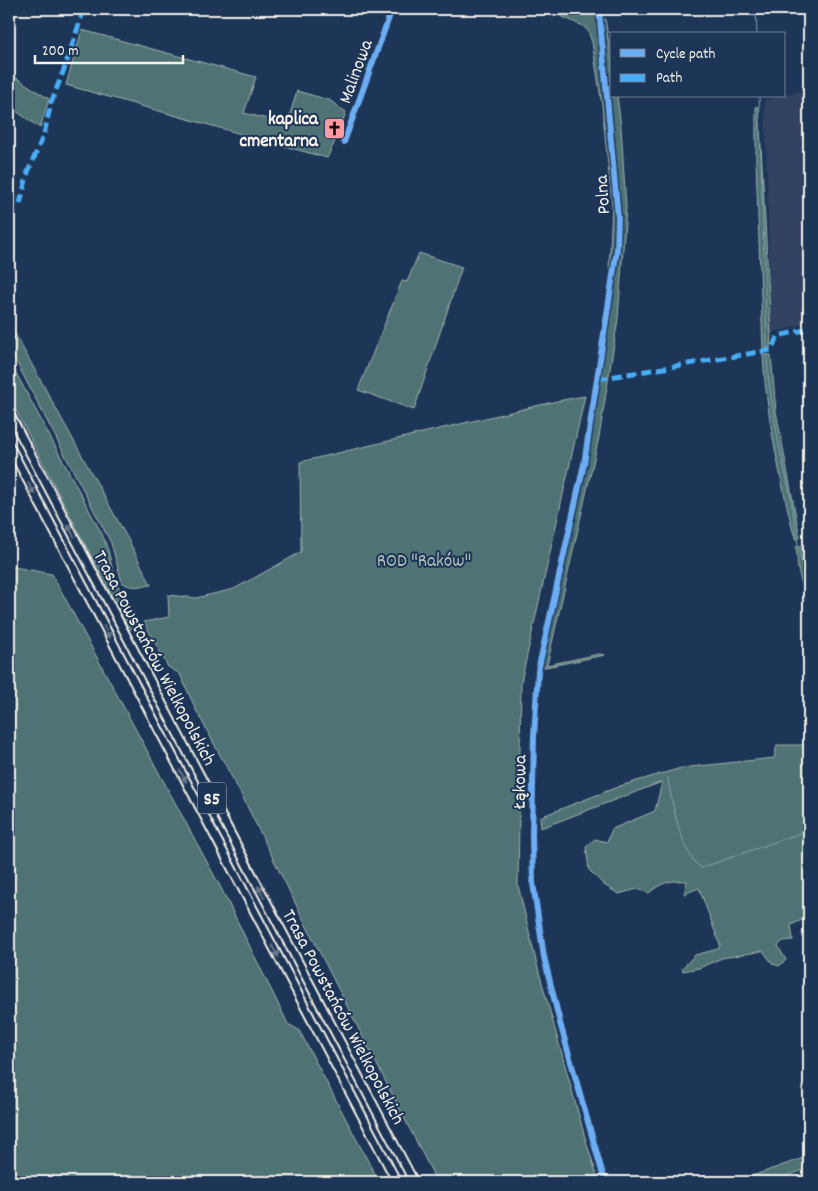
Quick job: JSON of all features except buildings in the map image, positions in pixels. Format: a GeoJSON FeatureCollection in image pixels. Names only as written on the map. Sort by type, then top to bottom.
{"type":"FeatureCollection","features":[{"type":"Feature","properties":{"kind":"highway","name":"Trasa Powstańców Wielkopolskich"},"geometry":{"type":"LineString","coordinates":[[9,413],[414,1182]]}},
{"type":"Feature","properties":{"kind":"highway","name":"Trasa Powstańców Wielkopolskich"},"geometry":{"type":"LineString","coordinates":[[9,445],[397,1182]]}},
{"type":"Feature","properties":{"kind":"street","name":"Malinowa"},"geometry":{"type":"LineString","coordinates":[[344,142],[392,9]]}},
{"type":"Feature","properties":{"kind":"street","name":"Polna"},"geometry":{"type":"LineString","coordinates":[[598,9],[611,127],[618,218],[614,276],[598,379]]}},
{"type":"Feature","properties":{"kind":"street","name":"Łąkowa"},"geometry":{"type":"LineString","coordinates":[[598,379],[584,464],[538,671],[534,726],[532,883],[544,958],[560,1023],[605,1182]]}},
{"type":"Feature","properties":{"kind":"shaded area"},"geometry":{"type":"Polygon","coordinates":[[[809,89],[809,323],[771,333],[765,100],[786,98],[786,95],[809,89]]]}},
{"type":"Feature","properties":{"kind":"green space"},"geometry":{"type":"Polygon","coordinates":[[[545,9],[595,9],[616,220],[612,272],[609,271],[612,206],[602,105],[592,42],[588,31],[583,26],[545,9]]]}},
{"type":"Feature","properties":{"kind":"green space"},"geometry":{"type":"Polygon","coordinates":[[[605,18],[610,50],[610,98],[617,98],[621,127],[626,207],[618,319],[599,437],[547,665],[599,654],[605,655],[542,667],[584,473],[602,374],[620,244],[619,197],[602,20],[605,18]]]}},
{"type":"Feature","properties":{"kind":"green space"},"geometry":{"type":"Polygon","coordinates":[[[82,30],[256,77],[244,113],[287,124],[297,91],[329,100],[346,112],[337,137],[327,158],[66,85],[82,30]]]}},
{"type":"Feature","properties":{"kind":"green space"},"geometry":{"type":"Polygon","coordinates":[[[9,73],[49,99],[40,128],[9,106],[9,73]]]}},
{"type":"Feature","properties":{"kind":"green space"},"geometry":{"type":"Polygon","coordinates":[[[756,106],[759,108],[771,333],[770,349],[763,350],[756,160],[756,106]]]}},
{"type":"Feature","properties":{"kind":"green space"},"geometry":{"type":"Polygon","coordinates":[[[419,253],[462,267],[414,410],[358,390],[402,281],[407,282],[419,253]]]}},
{"type":"Feature","properties":{"kind":"green space"},"geometry":{"type":"Polygon","coordinates":[[[9,323],[130,543],[151,585],[132,586],[122,582],[111,543],[9,348],[9,323]]]}},
{"type":"Feature","properties":{"kind":"green space"},"geometry":{"type":"Polygon","coordinates":[[[763,355],[771,355],[776,411],[800,538],[796,540],[782,485],[774,442],[767,399],[763,355]]]}},
{"type":"Feature","properties":{"kind":"green space"},"geometry":{"type":"Polygon","coordinates":[[[9,360],[102,534],[115,580],[139,625],[129,630],[9,397],[9,360]]]}},
{"type":"Feature","properties":{"kind":"green space","name":"ROD \"Raków\""},"geometry":{"type":"Polygon","coordinates":[[[585,396],[521,682],[518,885],[536,961],[599,1182],[437,1182],[243,798],[196,710],[180,674],[168,667],[144,622],[169,617],[168,595],[196,598],[234,589],[301,552],[300,462],[585,396]]]}},
{"type":"Feature","properties":{"kind":"green space"},"geometry":{"type":"Polygon","coordinates":[[[801,545],[809,577],[808,609],[798,569],[796,547],[801,545]]]}},
{"type":"Feature","properties":{"kind":"green space"},"geometry":{"type":"Polygon","coordinates":[[[9,566],[52,574],[221,888],[288,1024],[299,1030],[379,1182],[9,1182],[9,566]]]}},
{"type":"Feature","properties":{"kind":"green space"},"geometry":{"type":"Polygon","coordinates":[[[777,745],[804,745],[809,757],[809,922],[804,919],[791,925],[793,940],[783,941],[778,946],[786,960],[779,966],[773,964],[763,951],[722,958],[699,968],[683,971],[682,968],[695,955],[718,949],[720,945],[699,888],[684,894],[687,881],[676,881],[658,886],[649,893],[637,889],[619,894],[604,885],[589,870],[586,847],[595,839],[607,842],[612,829],[655,811],[662,782],[541,828],[540,817],[620,786],[681,768],[774,758],[777,745]]]}},
{"type":"Feature","properties":{"kind":"green space"},"geometry":{"type":"Polygon","coordinates":[[[809,1156],[809,1168],[771,1182],[735,1182],[809,1156]]]}},
{"type":"Feature","properties":{"kind":"waterway"},"geometry":{"type":"LineString","coordinates":[[756,9],[757,32]]}},
{"type":"Feature","properties":{"kind":"waterway"},"geometry":{"type":"LineString","coordinates":[[759,98],[767,349]]}},
{"type":"Feature","properties":{"kind":"waterway"},"geometry":{"type":"LineString","coordinates":[[767,354],[768,376],[778,440],[790,493],[799,551],[809,592]]}},
{"type":"Feature","properties":{"kind":"waterway"},"geometry":{"type":"LineString","coordinates":[[668,778],[678,827],[688,852],[701,868],[809,830]]}},
{"type":"Feature","properties":{"kind":"marked path"},"geometry":{"type":"LineString","coordinates":[[20,204],[28,172],[44,134],[51,103],[84,9]]}},
{"type":"Feature","properties":{"kind":"marked path"},"geometry":{"type":"LineString","coordinates":[[598,379],[771,350],[778,336],[809,329]]}},
{"type":"Feature","properties":{"kind":"cycle path"},"geometry":{"type":"LineString","coordinates":[[344,142],[392,9]]}},
{"type":"Feature","properties":{"kind":"cycle path"},"geometry":{"type":"LineString","coordinates":[[599,9],[618,218],[617,249],[584,464],[538,671],[534,736],[532,835],[533,883],[544,957],[560,1023],[605,1182]]}},
{"type":"Feature","properties":{"kind":"place","name":"kaplica cmentarna"},"geometry":{"type":"Point","coordinates":[334,128]}}]}
